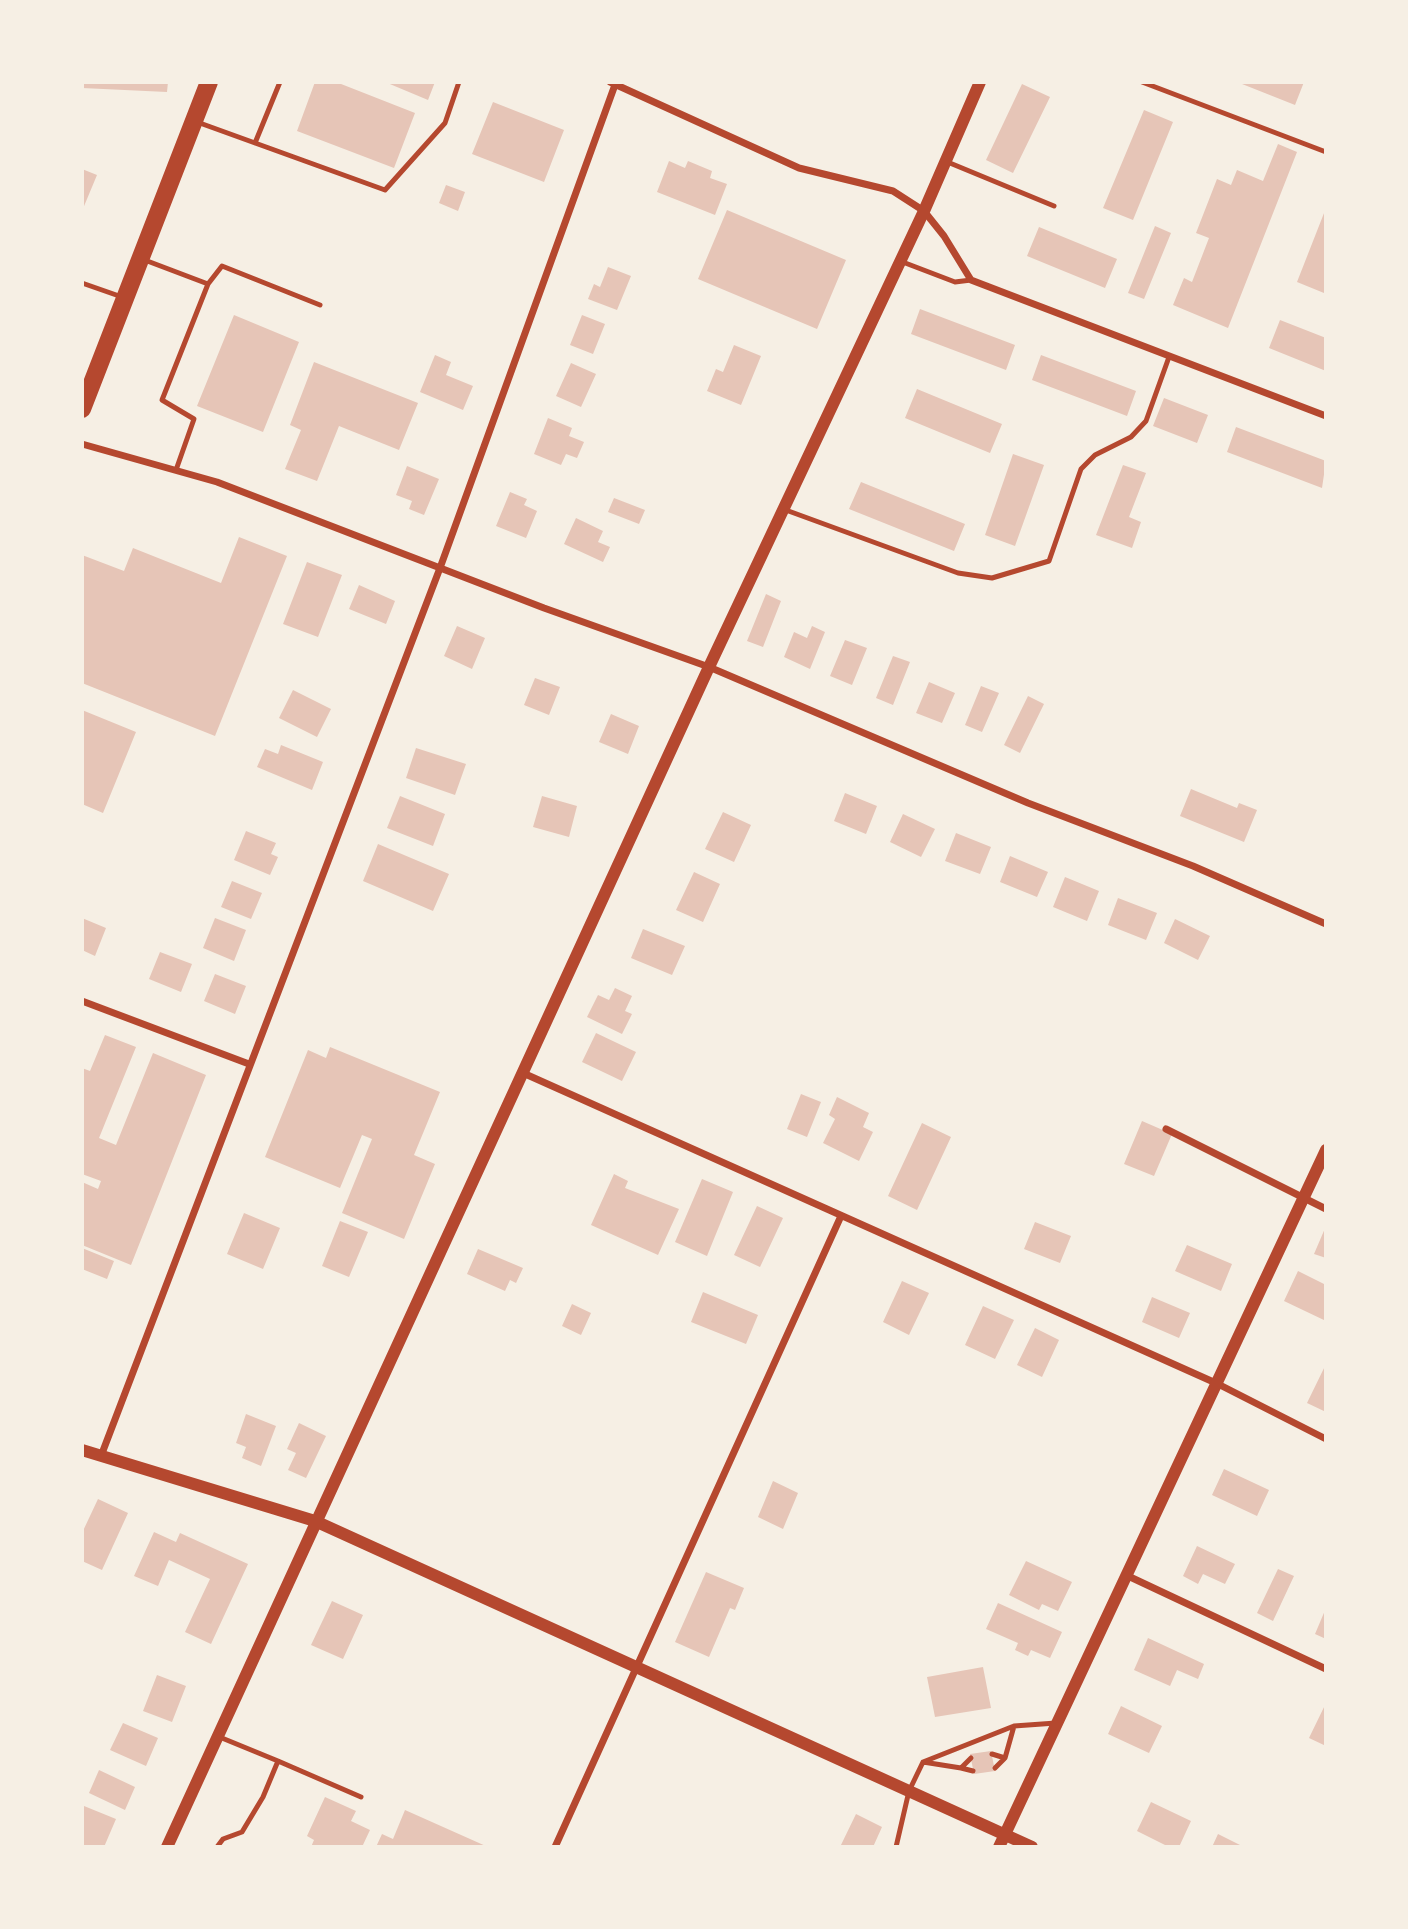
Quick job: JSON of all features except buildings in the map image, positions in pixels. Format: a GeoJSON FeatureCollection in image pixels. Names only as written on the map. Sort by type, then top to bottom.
{"type":"FeatureCollection","features":[{"type":"Feature","properties":{"kind":"main road"},"geometry":{"type":"LineString","coordinates":[[82,408],[209,82]]}},
{"type":"Feature","properties":{"kind":"street"},"geometry":{"type":"LineString","coordinates":[[167,1847],[709,667],[924,211],[980,82]]}},
{"type":"Feature","properties":{"kind":"street"},"geometry":{"type":"LineString","coordinates":[[101,1456],[440,568],[614,83],[799,168],[893,191],[924,211],[944,236],[971,280],[1326,416]]}},
{"type":"Feature","properties":{"kind":"street"},"geometry":{"type":"LineString","coordinates":[[82,444],[217,482],[709,667],[1028,803],[1193,866],[1326,924]]}},
{"type":"Feature","properties":{"kind":"street"},"geometry":{"type":"LineString","coordinates":[[82,1001],[249,1064]]}},
{"type":"Feature","properties":{"kind":"street"},"geometry":{"type":"LineString","coordinates":[[523,1073],[1218,1384],[1326,1439]]}},
{"type":"Feature","properties":{"kind":"street"},"geometry":{"type":"LineString","coordinates":[[1166,1129],[1305,1196],[1326,1209]]}},
{"type":"Feature","properties":{"kind":"street"},"geometry":{"type":"LineString","coordinates":[[1002,1841],[1326,1150]]}},
{"type":"Feature","properties":{"kind":"street"},"geometry":{"type":"LineString","coordinates":[[555,1847],[841,1216]]}},
{"type":"Feature","properties":{"kind":"street"},"geometry":{"type":"LineString","coordinates":[[82,1450],[315,1521],[909,1791],[1002,1841],[1031,1847]]}},
{"type":"Feature","properties":{"kind":"street"},"geometry":{"type":"LineString","coordinates":[[1128,1576],[1326,1669]]}},
{"type":"Feature","properties":{"kind":"lane"},"geometry":{"type":"LineString","coordinates":[[255,143],[280,82]]}},
{"type":"Feature","properties":{"kind":"lane"},"geometry":{"type":"LineString","coordinates":[[194,121],[385,190],[445,122],[459,82]]}},
{"type":"Feature","properties":{"kind":"lane"},"geometry":{"type":"LineString","coordinates":[[1142,82],[1326,152]]}},
{"type":"Feature","properties":{"kind":"lane"},"geometry":{"type":"LineString","coordinates":[[945,161],[1054,206]]}},
{"type":"Feature","properties":{"kind":"lane"},"geometry":{"type":"LineString","coordinates":[[140,258],[208,284]]}},
{"type":"Feature","properties":{"kind":"lane"},"geometry":{"type":"LineString","coordinates":[[900,261],[955,282],[971,280]]}},
{"type":"Feature","properties":{"kind":"lane"},"geometry":{"type":"LineString","coordinates":[[176,470],[194,419],[162,400],[208,284],[222,266],[320,305]]}},
{"type":"Feature","properties":{"kind":"lane"},"geometry":{"type":"LineString","coordinates":[[82,283],[124,298]]}},
{"type":"Feature","properties":{"kind":"lane"},"geometry":{"type":"LineString","coordinates":[[783,509],[958,573],[992,578],[1049,561],[1081,469],[1095,455],[1131,437],[1146,421],[1169,357]]}},
{"type":"Feature","properties":{"kind":"lane"},"geometry":{"type":"LineString","coordinates":[[896,1847],[909,1791],[923,1762],[1014,1726],[1059,1723]]}},
{"type":"Feature","properties":{"kind":"lane"},"geometry":{"type":"LineString","coordinates":[[995,1768],[1005,1758],[1014,1726]]}},
{"type":"Feature","properties":{"kind":"lane"},"geometry":{"type":"LineString","coordinates":[[217,1736],[361,1797]]}},
{"type":"Feature","properties":{"kind":"lane"},"geometry":{"type":"LineString","coordinates":[[992,1754],[1005,1758]]}},
{"type":"Feature","properties":{"kind":"lane"},"geometry":{"type":"LineString","coordinates":[[961,1768],[971,1758]]}},
{"type":"Feature","properties":{"kind":"lane"},"geometry":{"type":"LineString","coordinates":[[217,1847],[223,1839],[242,1832],[263,1797],[278,1761]]}},
{"type":"Feature","properties":{"kind":"lane"},"geometry":{"type":"LineString","coordinates":[[923,1762],[973,1771]]}}]}
